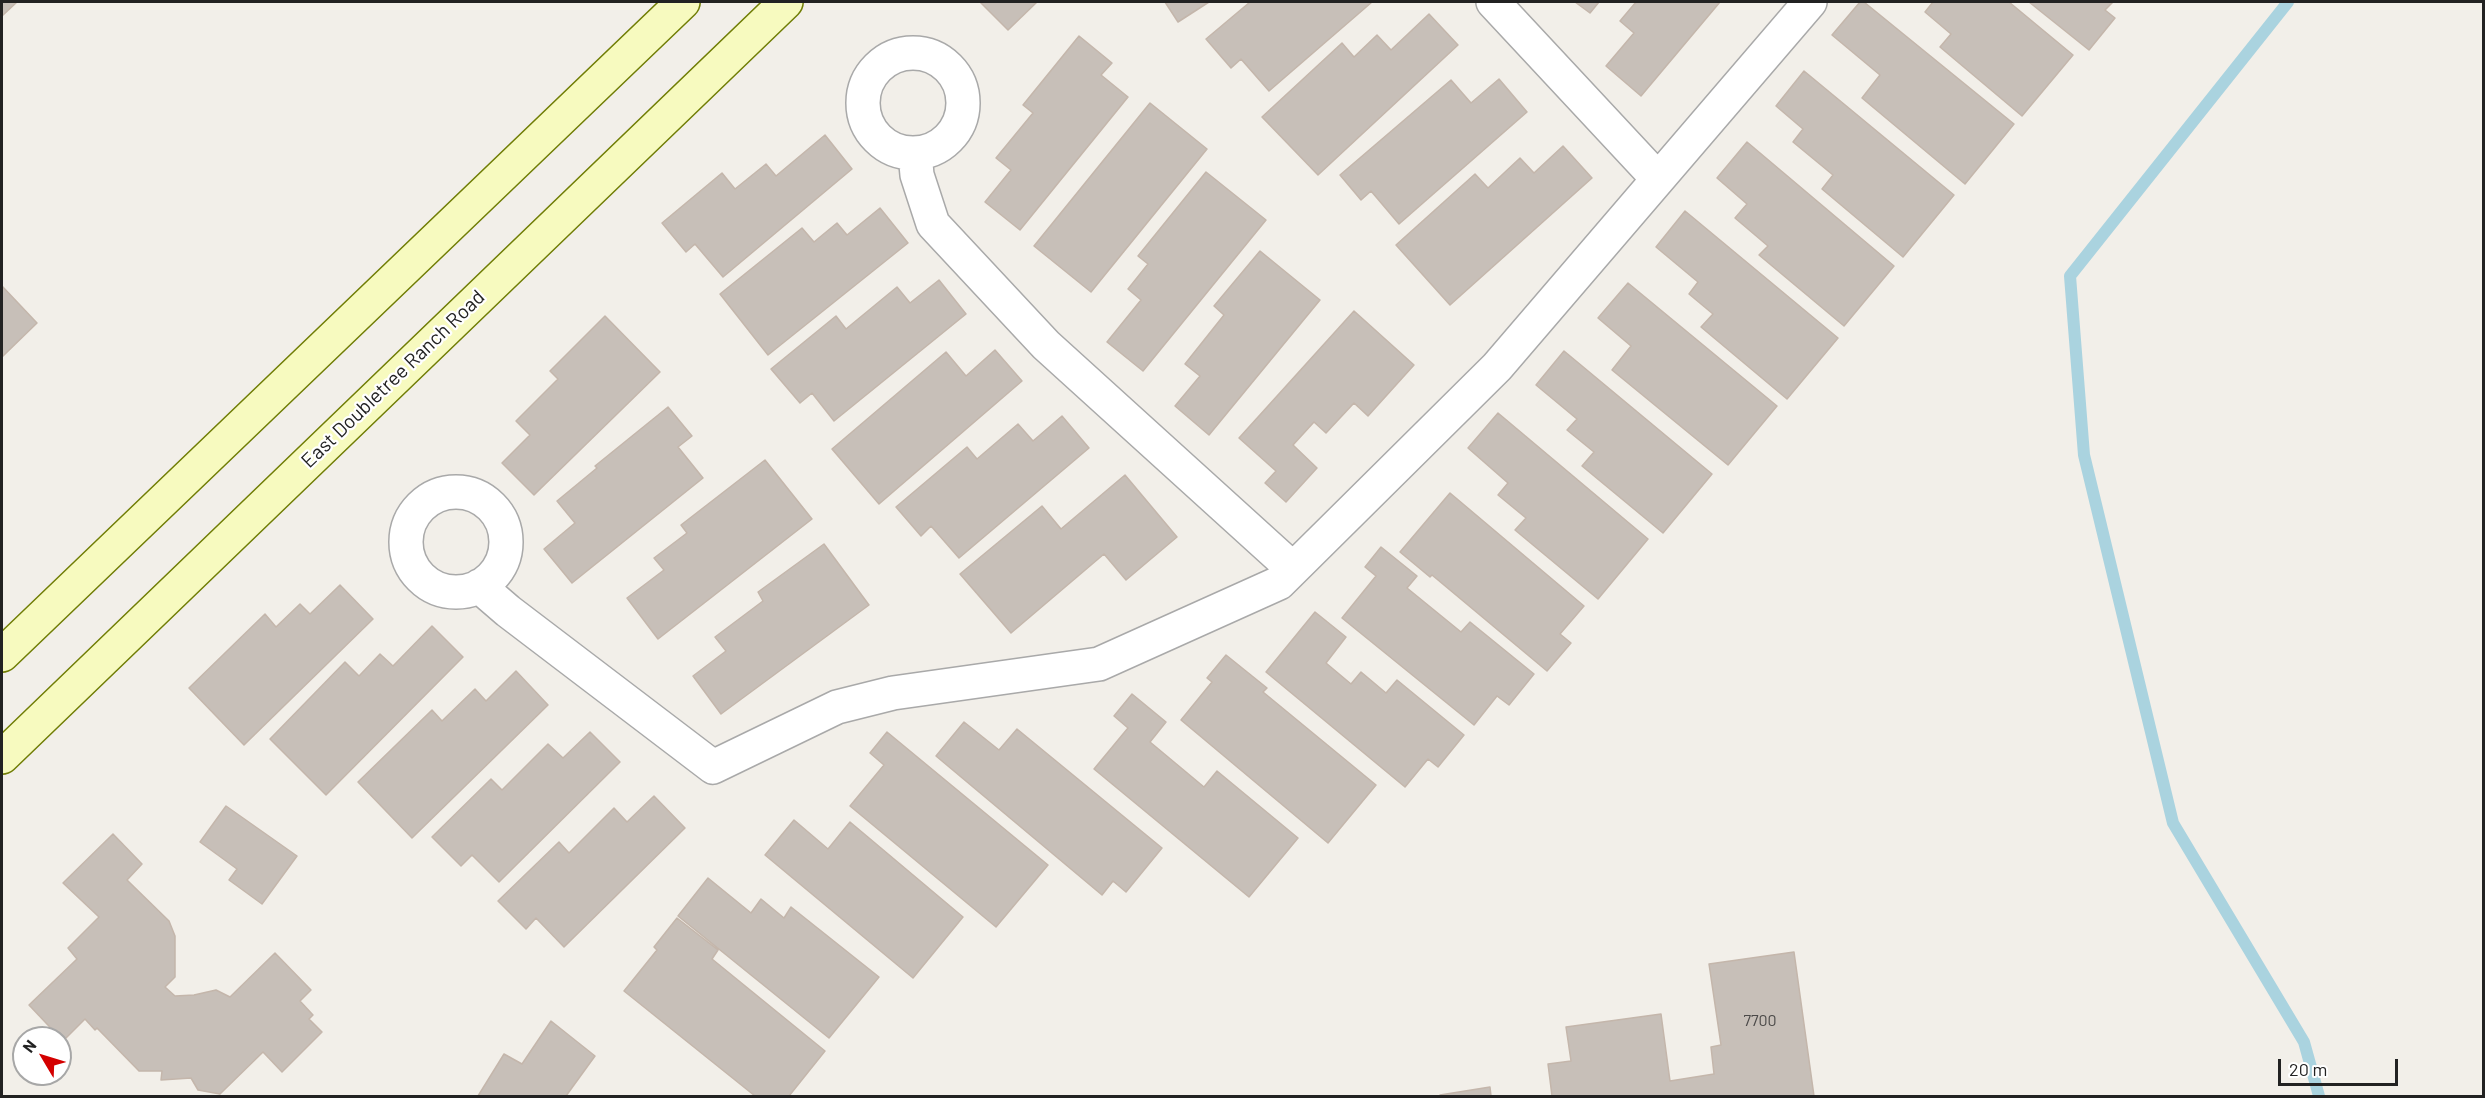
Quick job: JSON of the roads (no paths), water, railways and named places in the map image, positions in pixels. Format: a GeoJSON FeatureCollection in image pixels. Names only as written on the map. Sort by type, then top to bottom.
{"type":"FeatureCollection","features":[{"type":"Feature","properties":{"kind":"main road"},"geometry":{"type":"LineString","coordinates":[[2,655],[683,2]]}},
{"type":"Feature","properties":{"kind":"main road","name":"East Doubletree Ranch Road"},"geometry":{"type":"LineString","coordinates":[[2,757],[786,2]]}},
{"type":"Feature","properties":{"kind":"street"},"geometry":{"type":"LineString","coordinates":[[1493,2],[1658,179]]}},
{"type":"Feature","properties":{"kind":"street"},"geometry":{"type":"LineString","coordinates":[[480,586],[508,611],[713,767],[837,707],[893,693],[1099,664],[1279,583],[1497,367],[1810,2]]}},
{"type":"Feature","properties":{"kind":"street"},"geometry":{"type":"LineString","coordinates":[[915,153],[917,175],[933,224],[1046,345],[1293,568]]}},
{"type":"Feature","properties":{"kind":"waterway"},"geometry":{"type":"LineString","coordinates":[[2288,2],[2070,276],[2084,455],[2173,823],[2304,1042],[2319,1096]]}}]}
